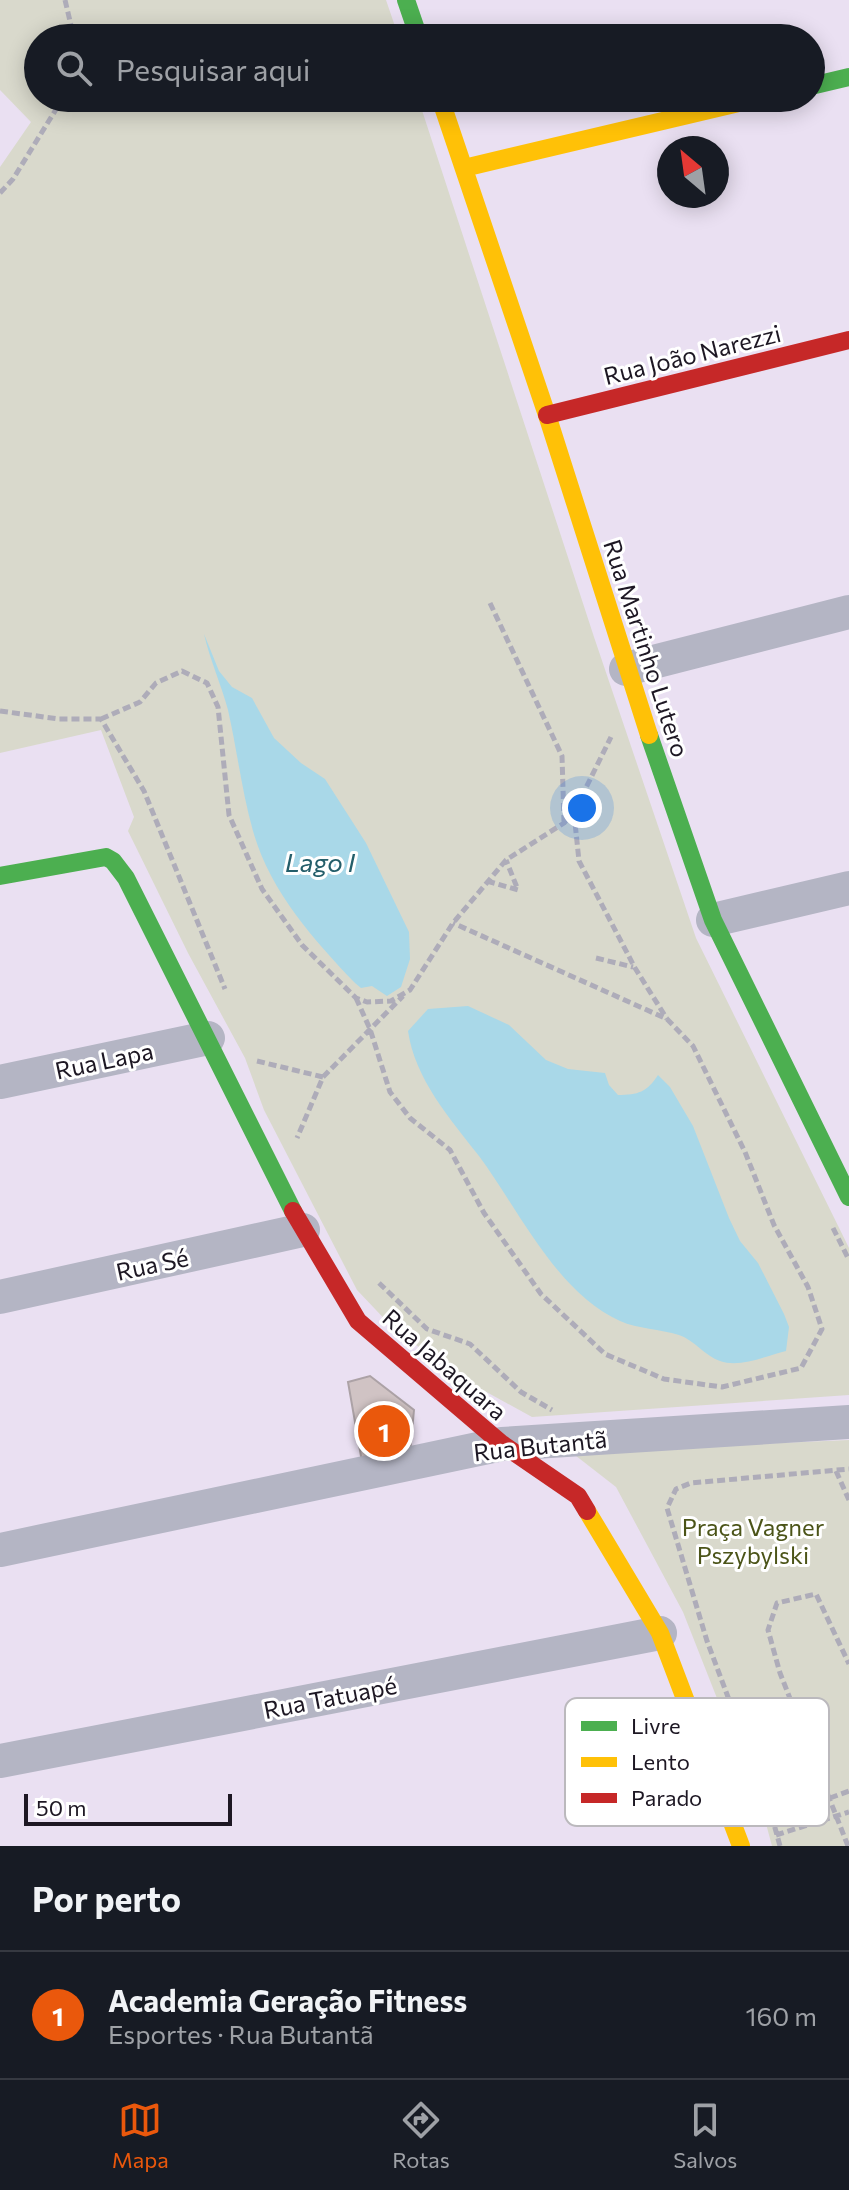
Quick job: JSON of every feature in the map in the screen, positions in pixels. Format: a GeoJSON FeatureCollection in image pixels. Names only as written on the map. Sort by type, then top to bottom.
{"type":"FeatureCollection","features":[{"type":"Feature","properties":{"kind":"street"},"geometry":{"type":"LineString","coordinates":[[406,0],[414,24]]}},
{"type":"Feature","properties":{"kind":"street"},"geometry":{"type":"LineString","coordinates":[[825,83],[849,77]]}},
{"type":"Feature","properties":{"kind":"street","name":"Rua Martinho Lutero"},"geometry":{"type":"LineString","coordinates":[[445,112],[547,415],[626,669],[713,920],[842,1164],[849,1197]]}},
{"type":"Feature","properties":{"kind":"street"},"geometry":{"type":"LineString","coordinates":[[464,168],[701,112]]}},
{"type":"Feature","properties":{"kind":"street","name":"Rua João Narezzi"},"geometry":{"type":"LineString","coordinates":[[547,415],[849,340]]}},
{"type":"Feature","properties":{"kind":"street"},"geometry":{"type":"LineString","coordinates":[[626,669],[849,612]]}},
{"type":"Feature","properties":{"kind":"street","name":"Rua Jabaquara"},"geometry":{"type":"LineString","coordinates":[[0,876],[106,857],[113,861],[126,878],[303,1230],[358,1321],[502,1444],[578,1496],[660,1633],[685,1698]]}},
{"type":"Feature","properties":{"kind":"street"},"geometry":{"type":"LineString","coordinates":[[713,920],[849,888]]}},
{"type":"Feature","properties":{"kind":"street","name":"Rua Lapa"},"geometry":{"type":"LineString","coordinates":[[0,1082],[208,1038]]}},
{"type":"Feature","properties":{"kind":"street","name":"Rua Sé"},"geometry":{"type":"LineString","coordinates":[[0,1297],[303,1230]]}},
{"type":"Feature","properties":{"kind":"street","name":"Rua Butantã"},"geometry":{"type":"LineString","coordinates":[[0,1550],[502,1444],[849,1422]]}},
{"type":"Feature","properties":{"kind":"street","name":"Rua Tatuapé"},"geometry":{"type":"LineString","coordinates":[[0,1761],[660,1633]]}},
{"type":"Feature","properties":{"kind":"street","name":"Rua Jabaquara"},"geometry":{"type":"LineString","coordinates":[[733,1826],[741,1846]]}},
{"type":"Feature","properties":{"kind":"path"},"geometry":{"type":"LineString","coordinates":[[65,0],[71,24]]}},
{"type":"Feature","properties":{"kind":"path"},"geometry":{"type":"LineString","coordinates":[[0,193],[13,179],[54,112]]}},
{"type":"Feature","properties":{"kind":"path"},"geometry":{"type":"LineString","coordinates":[[490,603],[562,756],[564,823]]}},
{"type":"Feature","properties":{"kind":"path"},"geometry":{"type":"LineString","coordinates":[[0,711],[59,719],[101,719],[140,702],[156,683],[182,671],[207,683],[218,707],[229,815],[262,889],[302,945],[356,998],[370,1029],[390,1092],[410,1118],[450,1150],[484,1213],[541,1294],[605,1354],[664,1379],[722,1387],[801,1368],[822,1329],[808,1287],[774,1225],[745,1152],[693,1046],[667,1019],[635,968],[579,861],[574,812]]}},
{"type":"Feature","properties":{"kind":"path"},"geometry":{"type":"LineString","coordinates":[[101,719],[144,791],[225,990]]}},
{"type":"Feature","properties":{"kind":"path"},"geometry":{"type":"LineString","coordinates":[[288,1131],[294,1145],[323,1077],[410,990],[453,923],[487,881],[506,860],[564,823],[574,812],[615,731]]}},
{"type":"Feature","properties":{"kind":"path"},"geometry":{"type":"LineString","coordinates":[[487,881],[518,890],[506,860]]}},
{"type":"Feature","properties":{"kind":"path"},"geometry":{"type":"LineString","coordinates":[[453,923],[667,1019]]}},
{"type":"Feature","properties":{"kind":"path"},"geometry":{"type":"LineString","coordinates":[[596,958],[635,968]]}},
{"type":"Feature","properties":{"kind":"path"},"geometry":{"type":"LineString","coordinates":[[356,998],[377,1004],[391,1001],[410,990]]}},
{"type":"Feature","properties":{"kind":"path"},"geometry":{"type":"LineString","coordinates":[[245,1058],[323,1077]]}},
{"type":"Feature","properties":{"kind":"path"},"geometry":{"type":"LineString","coordinates":[[256,1060],[262,1074]]}},
{"type":"Feature","properties":{"kind":"path"},"geometry":{"type":"LineString","coordinates":[[376,1280],[427,1329],[470,1344],[521,1392],[550,1411],[565,1409]]}},
{"type":"Feature","properties":{"kind":"path"},"geometry":{"type":"LineString","coordinates":[[728,1698],[707,1641],[667,1508],[676,1489],[691,1483],[849,1469]]}},
{"type":"Feature","properties":{"kind":"path"},"geometry":{"type":"LineString","coordinates":[[836,1471],[849,1500]]}},
{"type":"Feature","properties":{"kind":"path"},"geometry":{"type":"LineString","coordinates":[[790,1698],[768,1630],[777,1603],[816,1594],[849,1664]]}},
{"type":"Feature","properties":{"kind":"path"},"geometry":{"type":"LineString","coordinates":[[848,1846],[830,1798],[849,1791]]}},
{"type":"Feature","properties":{"kind":"path"},"geometry":{"type":"LineString","coordinates":[[829,1819],[849,1812]]}},
{"type":"Feature","properties":{"kind":"path"},"geometry":{"type":"LineString","coordinates":[[775,1826],[780,1846]]}},
{"type":"Feature","properties":{"kind":"path"},"geometry":{"type":"LineString","coordinates":[[777,1835],[805,1826]]}},
{"type":"Feature","properties":{"kind":"green space"},"geometry":{"type":"Polygon","coordinates":[[[0,0],[386,0],[394,24],[24,24],[24,112],[423,112],[696,938],[849,1248],[849,1395],[532,1417],[463,1379],[394,1329],[357,1290],[264,1110],[245,1058],[188,953],[128,831],[134,817],[101,730],[0,753],[0,167],[31,122],[0,90],[0,0]]]}},
{"type":"Feature","properties":{"kind":"green space","name":"Praça Vagner Pszybylski"},"geometry":{"type":"Polygon","coordinates":[[[849,1440],[849,1846],[772,1846],[767,1826],[829,1826],[829,1698],[717,1698],[683,1612],[616,1487],[571,1452],[849,1440]]]}},
{"type":"Feature","properties":{"kind":"water","name":"Lago I"},"geometry":{"type":"Polygon","coordinates":[[[204,634],[219,671],[232,687],[252,698],[274,738],[301,763],[325,779],[366,843],[409,932],[410,959],[401,987],[387,996],[372,986],[361,988],[355,983],[309,931],[270,874],[253,831],[228,710],[204,634]]]}},
{"type":"Feature","properties":{"kind":"water"},"geometry":{"type":"Polygon","coordinates":[[[468,1006],[509,1025],[546,1060],[568,1069],[605,1073],[609,1085],[618,1095],[641,1091],[658,1075],[670,1087],[693,1126],[740,1241],[758,1263],[784,1314],[789,1327],[786,1351],[744,1362],[720,1361],[679,1335],[620,1321],[597,1308],[577,1291],[540,1248],[479,1156],[435,1098],[418,1066],[408,1031],[428,1009],[468,1006]]]}},
{"type":"Feature","properties":{"kind":"building"},"geometry":{"type":"Polygon","coordinates":[[[370,1376],[414,1410],[410,1452],[362,1462],[348,1382],[370,1376]]]}},
{"type":"Feature","properties":{"kind":"traffic: fast"},"geometry":{"type":"LineString","coordinates":[[406,0],[414,24]]}},
{"type":"Feature","properties":{"kind":"traffic: fast"},"geometry":{"type":"LineString","coordinates":[[825,83],[849,77]]}},
{"type":"Feature","properties":{"kind":"traffic: fast"},"geometry":{"type":"LineString","coordinates":[[649,735],[713,920],[849,1197]]}},
{"type":"Feature","properties":{"kind":"traffic: fast"},"geometry":{"type":"LineString","coordinates":[[0,876],[106,857],[113,861],[126,878],[293,1211]]}},
{"type":"Feature","properties":{"kind":"traffic: slow"},"geometry":{"type":"LineString","coordinates":[[445,112],[547,415],[649,735]]}},
{"type":"Feature","properties":{"kind":"traffic: slow"},"geometry":{"type":"LineString","coordinates":[[464,168],[701,112]]}},
{"type":"Feature","properties":{"kind":"traffic: slow"},"geometry":{"type":"LineString","coordinates":[[587,1511],[660,1633],[685,1698]]}},
{"type":"Feature","properties":{"kind":"traffic: slow"},"geometry":{"type":"LineString","coordinates":[[733,1826],[741,1846]]}},
{"type":"Feature","properties":{"kind":"traffic: jam"},"geometry":{"type":"LineString","coordinates":[[547,415],[849,340]]}},
{"type":"Feature","properties":{"kind":"traffic: jam"},"geometry":{"type":"LineString","coordinates":[[293,1211],[358,1321],[502,1444],[578,1496],[587,1511]]}},
{"type":"Feature","properties":{"kind":"place","name":"Academia Geração Fitness"},"geometry":{"type":"Point","coordinates":[384,1431]}}]}
